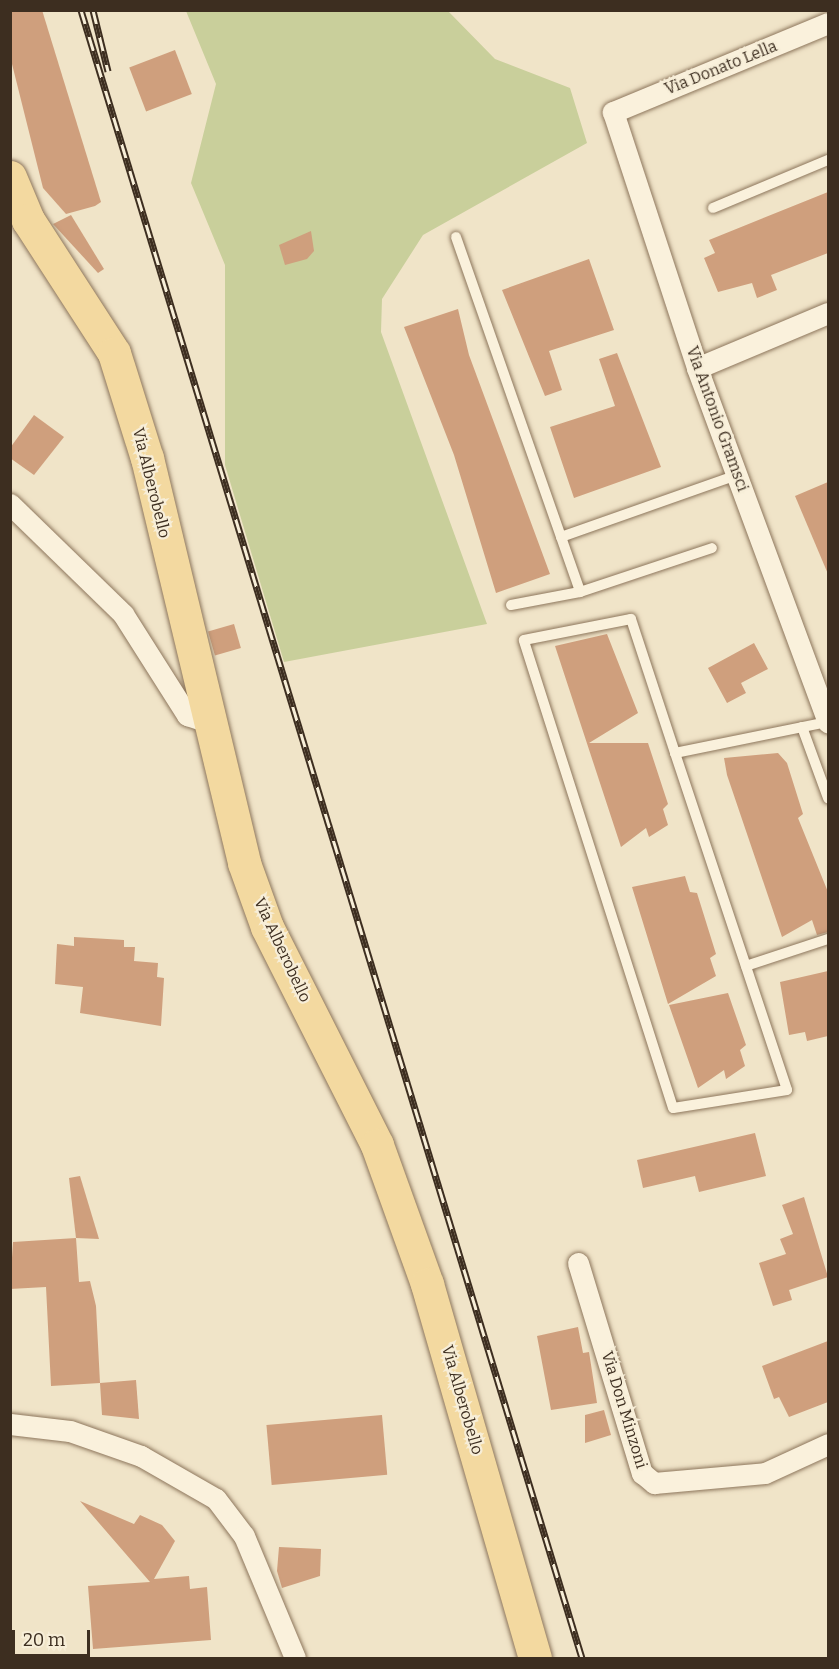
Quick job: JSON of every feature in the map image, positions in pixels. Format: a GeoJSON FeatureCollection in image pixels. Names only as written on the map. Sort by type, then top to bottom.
{"type":"FeatureCollection","features":[{"type":"Feature","properties":{"kind":"main road","name":"Via Alberobello"},"geometry":{"type":"LineString","coordinates":[[10,177],[28,220],[114,352],[147,458],[244,863],[267,927],[376,1145],[427,1284],[535,1659]]}},
{"type":"Feature","properties":{"kind":"street","name":"Via Donato Lella"},"geometry":{"type":"LineString","coordinates":[[614,112],[828,23]]}},
{"type":"Feature","properties":{"kind":"street","name":"Via Antonio Gramsci"},"geometry":{"type":"LineString","coordinates":[[614,112],[698,368],[828,723]]}},
{"type":"Feature","properties":{"kind":"street"},"geometry":{"type":"LineString","coordinates":[[698,368],[828,313]]}},
{"type":"Feature","properties":{"kind":"street"},"geometry":{"type":"LineString","coordinates":[[10,504],[123,614],[187,715],[211,723]]}},
{"type":"Feature","properties":{"kind":"street","name":"Via Don Minzoni"},"geometry":{"type":"LineString","coordinates":[[578,1263],[642,1473],[654,1484],[765,1473],[828,1444]]}},
{"type":"Feature","properties":{"kind":"street"},"geometry":{"type":"LineString","coordinates":[[10,1424],[70,1431],[141,1456],[216,1499],[244,1536],[295,1659]]}},
{"type":"Feature","properties":{"kind":"lane"},"geometry":{"type":"LineString","coordinates":[[713,208],[828,160]]}},
{"type":"Feature","properties":{"kind":"lane"},"geometry":{"type":"LineString","coordinates":[[456,237],[580,591]]}},
{"type":"Feature","properties":{"kind":"lane"},"geometry":{"type":"LineString","coordinates":[[561,537],[737,476]]}},
{"type":"Feature","properties":{"kind":"lane"},"geometry":{"type":"LineString","coordinates":[[511,605],[580,591],[712,548]]}},
{"type":"Feature","properties":{"kind":"lane"},"geometry":{"type":"LineString","coordinates":[[631,619],[675,753],[746,966],[787,1090],[673,1108],[524,640],[631,619]]}},
{"type":"Feature","properties":{"kind":"lane"},"geometry":{"type":"LineString","coordinates":[[675,753],[828,723]]}},
{"type":"Feature","properties":{"kind":"lane"},"geometry":{"type":"LineString","coordinates":[[802,728],[828,798]]}},
{"type":"Feature","properties":{"kind":"lane"},"geometry":{"type":"LineString","coordinates":[[746,966],[828,939]]}},
{"type":"Feature","properties":{"kind":"green space"},"geometry":{"type":"Polygon","coordinates":[[[186,11],[448,11],[495,59],[570,88],[587,143],[423,235],[382,299],[381,332],[487,624],[284,662],[225,465],[225,265],[191,183],[216,84],[186,11]]]}},
{"type":"Feature","properties":{"kind":"building"},"geometry":{"type":"Polygon","coordinates":[[[10,10],[42,10],[101,202],[95,206],[66,214],[43,188],[10,56],[10,10]]]}},
{"type":"Feature","properties":{"kind":"building"},"geometry":{"type":"Polygon","coordinates":[[[175,50],[192,94],[146,111],[129,68],[175,50]]]}},
{"type":"Feature","properties":{"kind":"building"},"geometry":{"type":"Polygon","coordinates":[[[828,192],[828,253],[771,275],[777,290],[757,298],[752,283],[718,292],[704,258],[715,253],[709,240],[828,192]]]}},
{"type":"Feature","properties":{"kind":"building"},"geometry":{"type":"Polygon","coordinates":[[[71,215],[104,269],[98,273],[53,224],[71,215]]]}},
{"type":"Feature","properties":{"kind":"building"},"geometry":{"type":"Polygon","coordinates":[[[311,231],[314,251],[307,259],[285,265],[279,245],[311,231]]]}},
{"type":"Feature","properties":{"kind":"building"},"geometry":{"type":"Polygon","coordinates":[[[589,259],[614,330],[549,351],[562,390],[545,396],[502,290],[589,259]]]}},
{"type":"Feature","properties":{"kind":"building"},"geometry":{"type":"Polygon","coordinates":[[[458,309],[469,355],[550,574],[496,593],[454,455],[404,327],[458,309]]]}},
{"type":"Feature","properties":{"kind":"building"},"geometry":{"type":"Polygon","coordinates":[[[617,353],[661,467],[574,498],[550,427],[615,406],[599,359],[617,353]]]}},
{"type":"Feature","properties":{"kind":"building"},"geometry":{"type":"Polygon","coordinates":[[[34,415],[64,437],[34,475],[10,458],[10,448],[34,415]]]}},
{"type":"Feature","properties":{"kind":"building"},"geometry":{"type":"Polygon","coordinates":[[[828,482],[828,574],[795,496],[828,482]]]}},
{"type":"Feature","properties":{"kind":"building"},"geometry":{"type":"Polygon","coordinates":[[[234,624],[241,648],[215,655],[208,631],[234,624]]]}},
{"type":"Feature","properties":{"kind":"building"},"geometry":{"type":"Polygon","coordinates":[[[607,634],[638,713],[589,743],[648,743],[668,804],[663,809],[668,825],[649,837],[646,828],[621,847],[555,646],[607,634]]]}},
{"type":"Feature","properties":{"kind":"building"},"geometry":{"type":"Polygon","coordinates":[[[754,643],[768,669],[741,683],[746,693],[727,703],[708,668],[754,643]]]}},
{"type":"Feature","properties":{"kind":"building"},"geometry":{"type":"Polygon","coordinates":[[[778,753],[787,763],[803,814],[798,818],[828,892],[828,932],[817,935],[812,920],[782,937],[727,775],[724,758],[778,753]]]}},
{"type":"Feature","properties":{"kind":"building"},"geometry":{"type":"Polygon","coordinates":[[[685,876],[690,892],[697,893],[716,954],[710,958],[716,976],[668,1004],[632,887],[685,876]]]}},
{"type":"Feature","properties":{"kind":"building"},"geometry":{"type":"Polygon","coordinates":[[[74,937],[124,940],[124,947],[135,947],[134,961],[158,963],[157,977],[164,978],[161,1026],[80,1013],[83,987],[55,984],[57,944],[74,946],[74,937]]]}},
{"type":"Feature","properties":{"kind":"building"},"geometry":{"type":"Polygon","coordinates":[[[828,971],[828,1036],[807,1041],[805,1032],[789,1035],[780,982],[828,971]]]}},
{"type":"Feature","properties":{"kind":"building"},"geometry":{"type":"Polygon","coordinates":[[[728,993],[746,1045],[740,1050],[745,1066],[726,1079],[724,1070],[698,1088],[669,1005],[728,993]]]}},
{"type":"Feature","properties":{"kind":"building"},"geometry":{"type":"Polygon","coordinates":[[[755,1133],[766,1176],[699,1192],[695,1176],[643,1188],[637,1160],[755,1133]]]}},
{"type":"Feature","properties":{"kind":"building"},"geometry":{"type":"Polygon","coordinates":[[[80,1176],[99,1239],[76,1238],[69,1178],[80,1176]]]}},
{"type":"Feature","properties":{"kind":"building"},"geometry":{"type":"Polygon","coordinates":[[[804,1197],[828,1277],[789,1290],[792,1300],[773,1306],[759,1263],[786,1254],[780,1239],[793,1234],[782,1205],[804,1197]]]}},
{"type":"Feature","properties":{"kind":"building"},"geometry":{"type":"Polygon","coordinates":[[[76,1238],[79,1282],[90,1281],[96,1306],[100,1383],[51,1386],[46,1287],[10,1289],[13,1242],[76,1238]]]}},
{"type":"Feature","properties":{"kind":"building"},"geometry":{"type":"Polygon","coordinates":[[[578,1327],[583,1353],[589,1352],[597,1403],[551,1410],[537,1336],[578,1327]]]}},
{"type":"Feature","properties":{"kind":"building"},"geometry":{"type":"Polygon","coordinates":[[[828,1341],[828,1402],[789,1417],[779,1397],[774,1399],[762,1366],[828,1341]]]}},
{"type":"Feature","properties":{"kind":"building"},"geometry":{"type":"Polygon","coordinates":[[[136,1380],[139,1419],[102,1415],[100,1383],[136,1380]]]}},
{"type":"Feature","properties":{"kind":"building"},"geometry":{"type":"Polygon","coordinates":[[[604,1410],[611,1435],[585,1443],[585,1415],[604,1410]]]}},
{"type":"Feature","properties":{"kind":"building"},"geometry":{"type":"Polygon","coordinates":[[[382,1415],[387,1475],[272,1485],[266,1425],[382,1415]]]}},
{"type":"Feature","properties":{"kind":"building"},"geometry":{"type":"Polygon","coordinates":[[[80,1501],[134,1524],[140,1515],[162,1525],[175,1541],[154,1579],[189,1576],[190,1589],[207,1587],[211,1640],[93,1649],[88,1586],[150,1582],[80,1501]]]}},
{"type":"Feature","properties":{"kind":"building"},"geometry":{"type":"Polygon","coordinates":[[[279,1547],[321,1549],[320,1576],[282,1588],[277,1571],[279,1547]]]}},
{"type":"Feature","properties":{"kind":"railway"},"geometry":{"type":"LineString","coordinates":[[81,10],[582,1658]]}},
{"type":"Feature","properties":{"kind":"railway"},"geometry":{"type":"LineString","coordinates":[[93,10],[108,71]]}}]}
